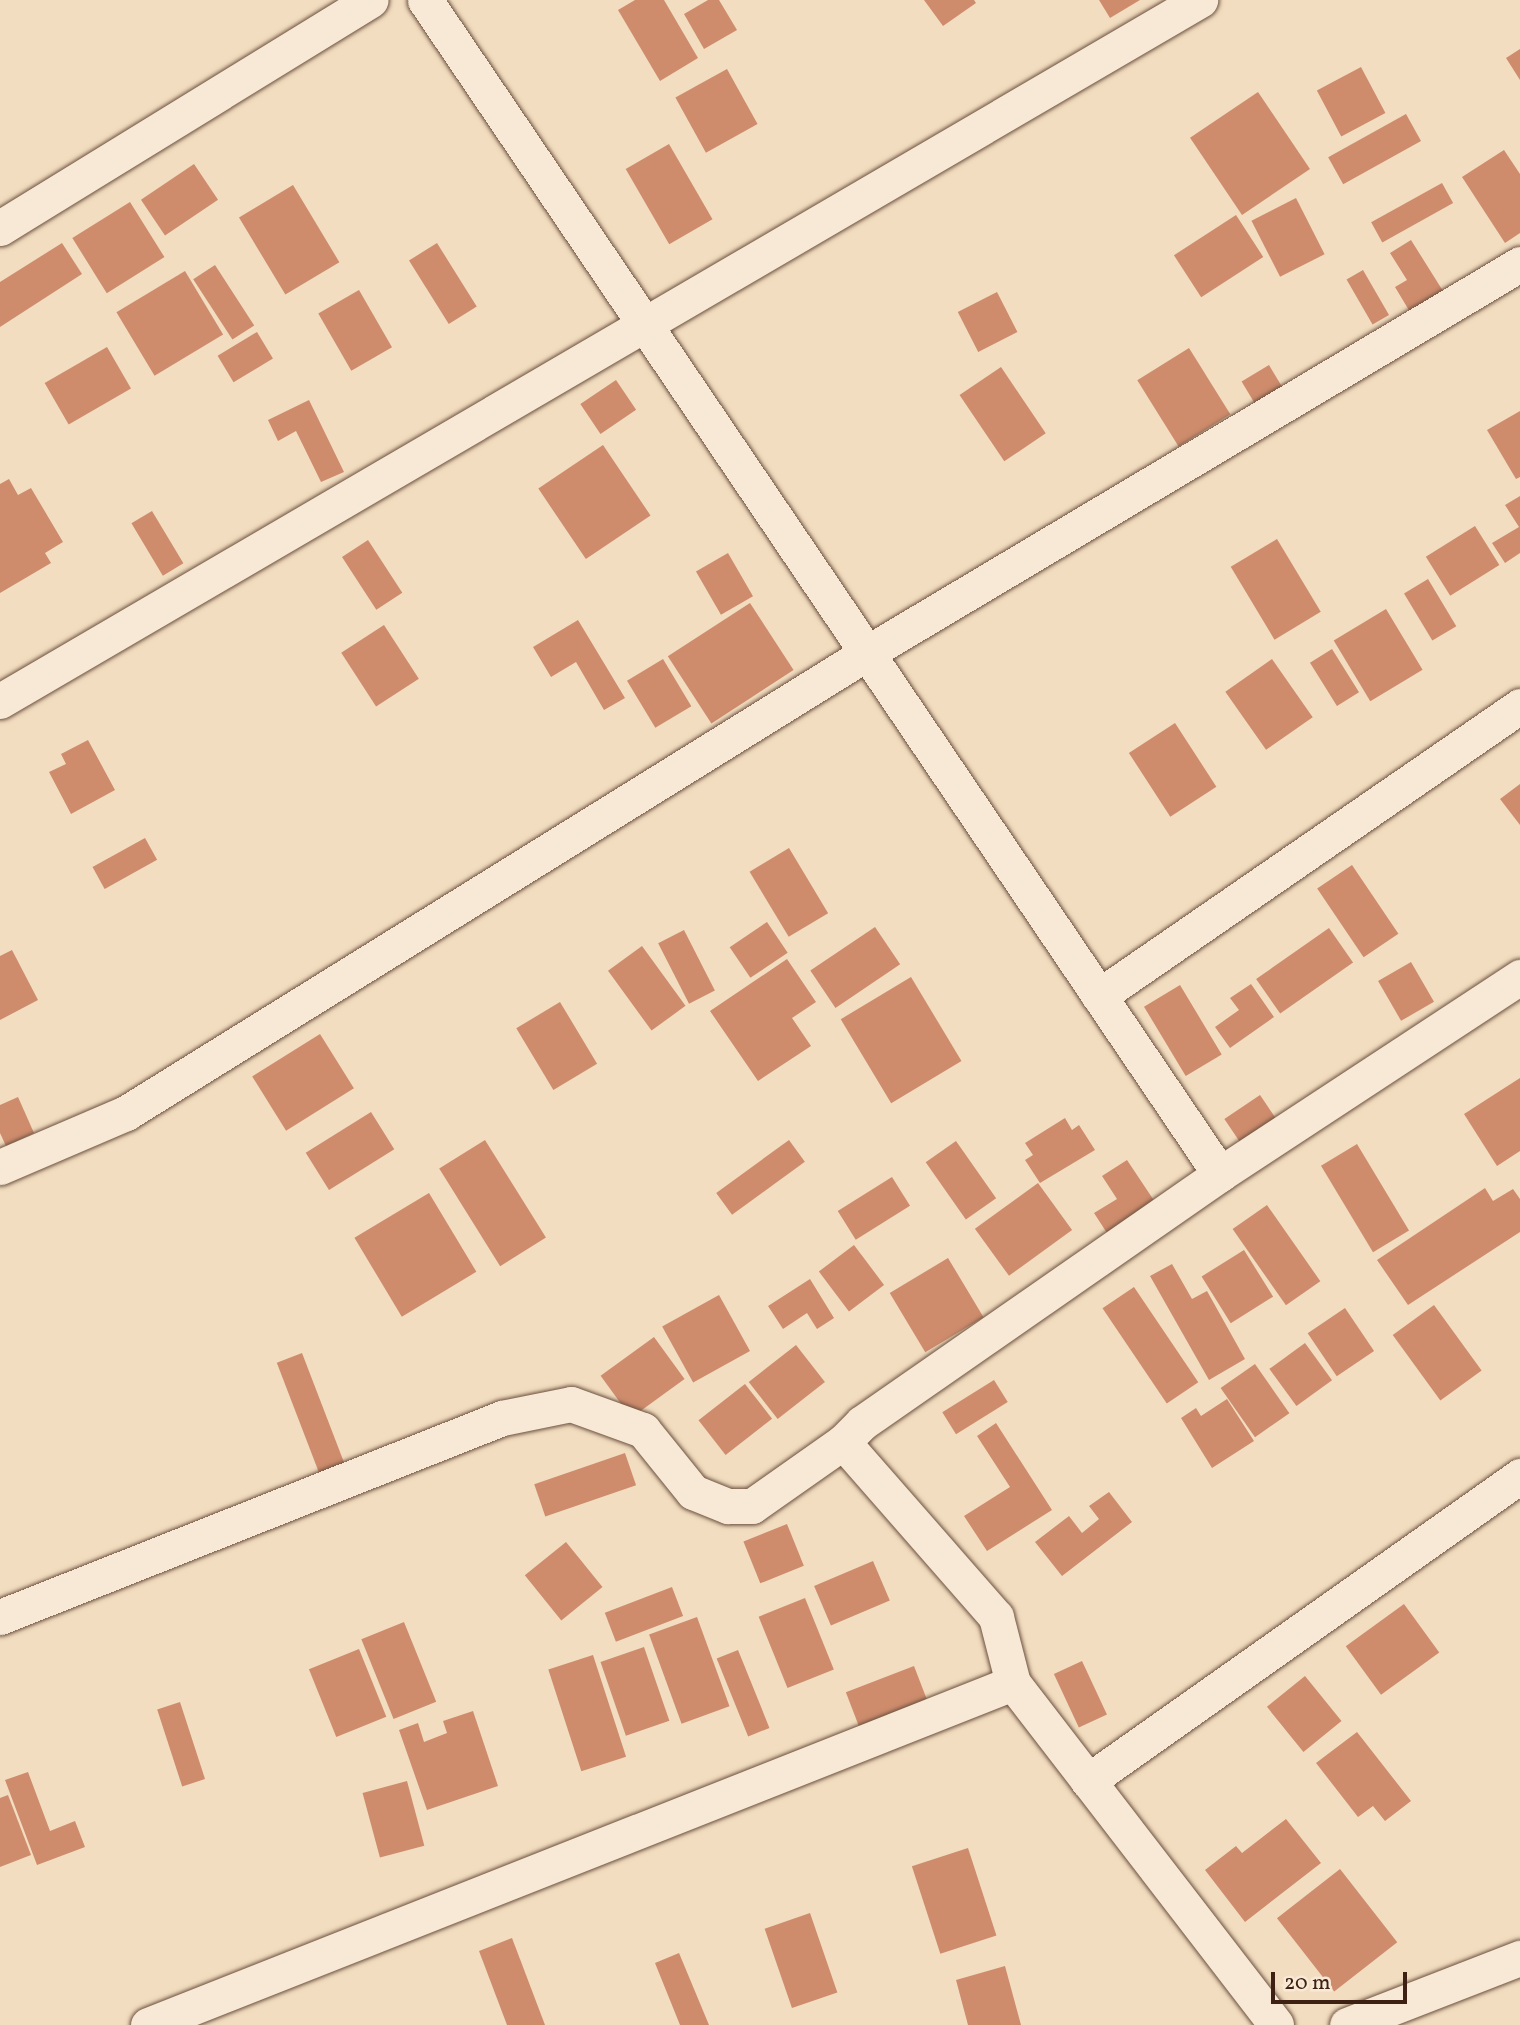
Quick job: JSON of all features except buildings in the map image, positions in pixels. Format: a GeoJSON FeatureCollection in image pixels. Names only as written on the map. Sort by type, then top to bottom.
{"type":"FeatureCollection","features":[{"type":"Feature","properties":{"kind":"street"},"geometry":{"type":"LineString","coordinates":[[0,228],[371,0]]}},
{"type":"Feature","properties":{"kind":"street"},"geometry":{"type":"LineString","coordinates":[[425,0],[1220,1174]]}},
{"type":"Feature","properties":{"kind":"street"},"geometry":{"type":"LineString","coordinates":[[0,701],[1200,0]]}},
{"type":"Feature","properties":{"kind":"street"},"geometry":{"type":"LineString","coordinates":[[0,1167],[126,1113],[867,653],[1520,264]]}},
{"type":"Feature","properties":{"kind":"street"},"geometry":{"type":"LineString","coordinates":[[1099,996],[1520,706]]}},
{"type":"Feature","properties":{"kind":"street"},"geometry":{"type":"LineString","coordinates":[[0,1617],[502,1418],[571,1404],[643,1430],[693,1492],[729,1506],[752,1506],[843,1442],[862,1423],[1220,1174],[1520,976]]}},
{"type":"Feature","properties":{"kind":"street"},"geometry":{"type":"LineString","coordinates":[[843,1442],[996,1617],[1013,1683],[1276,2025]]}},
{"type":"Feature","properties":{"kind":"street"},"geometry":{"type":"LineString","coordinates":[[1088,1780],[1520,1476]]}},
{"type":"Feature","properties":{"kind":"street"},"geometry":{"type":"LineString","coordinates":[[148,2025],[1013,1683]]}},
{"type":"Feature","properties":{"kind":"street"},"geometry":{"type":"LineString","coordinates":[[1347,2025],[1520,1958]]}}]}
